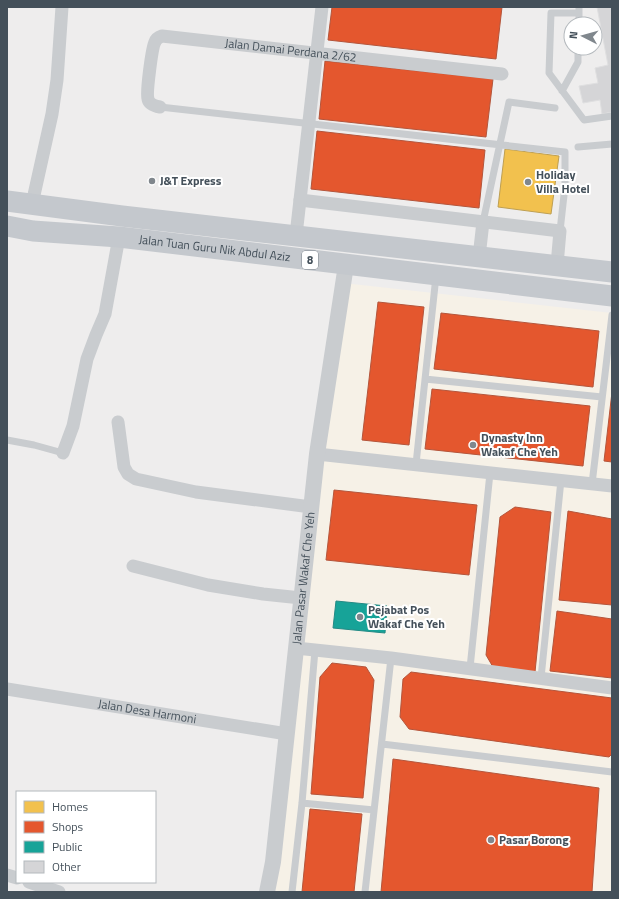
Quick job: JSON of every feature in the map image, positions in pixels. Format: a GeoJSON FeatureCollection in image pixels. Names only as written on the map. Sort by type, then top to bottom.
{"type":"FeatureCollection","features":[{"type":"Feature","properties":{"kind":"main road","name":"Jalan Tuan Guru Nik Abdul Aziz"},"geometry":{"type":"LineString","coordinates":[[7,201],[612,272]]}},
{"type":"Feature","properties":{"kind":"main road","name":"Jalan Tuan Guru Nik Abdul Aziz"},"geometry":{"type":"LineString","coordinates":[[7,226],[33,231],[120,237],[612,296]]}},
{"type":"Feature","properties":{"kind":"street"},"geometry":{"type":"LineString","coordinates":[[32,204],[52,114],[57,80],[62,7]]}},
{"type":"Feature","properties":{"kind":"street"},"geometry":{"type":"LineString","coordinates":[[296,235],[322,7]]}},
{"type":"Feature","properties":{"kind":"street","name":"Jalan Damai Perdana 2/62"},"geometry":{"type":"LineString","coordinates":[[160,107],[153,106],[150,103],[147,94],[153,46],[158,38],[162,36],[317,52],[502,74]]}},
{"type":"Feature","properties":{"kind":"street"},"geometry":{"type":"LineString","coordinates":[[300,200],[560,231],[557,266]]}},
{"type":"Feature","properties":{"kind":"street"},"geometry":{"type":"LineString","coordinates":[[479,256],[484,222]]}},
{"type":"Feature","properties":{"kind":"street"},"geometry":{"type":"LineString","coordinates":[[64,453],[73,426],[87,359],[105,314],[120,237]]}},
{"type":"Feature","properties":{"kind":"street","name":"Jalan Pasar Wakaf Che Yeh"},"geometry":{"type":"LineString","coordinates":[[267,892],[273,862],[317,454],[346,265]]}},
{"type":"Feature","properties":{"kind":"street"},"geometry":{"type":"LineString","coordinates":[[118,422],[124,467],[128,474],[136,479],[196,492],[311,507]]}},
{"type":"Feature","properties":{"kind":"street"},"geometry":{"type":"LineString","coordinates":[[317,454],[612,486]]}},
{"type":"Feature","properties":{"kind":"street"},"geometry":{"type":"LineString","coordinates":[[133,566],[208,585],[262,594],[301,598]]}},
{"type":"Feature","properties":{"kind":"street"},"geometry":{"type":"LineString","coordinates":[[296,648],[470,668],[612,688]]}},
{"type":"Feature","properties":{"kind":"street","name":"Jalan Desa Harmoni"},"geometry":{"type":"LineString","coordinates":[[7,689],[287,734]]}},
{"type":"Feature","properties":{"kind":"street"},"geometry":{"type":"LineString","coordinates":[[32,883],[59,892]]}},
{"type":"Feature","properties":{"kind":"lane"},"geometry":{"type":"LineString","coordinates":[[579,10],[551,13],[549,73],[584,120],[612,116]]}},
{"type":"Feature","properties":{"kind":"lane"},"geometry":{"type":"LineString","coordinates":[[562,91],[578,62],[578,56]]}},
{"type":"Feature","properties":{"kind":"lane"},"geometry":{"type":"LineString","coordinates":[[484,222],[509,102],[554,108]]}},
{"type":"Feature","properties":{"kind":"lane"},"geometry":{"type":"LineString","coordinates":[[160,107],[565,152],[565,186],[560,231]]}},
{"type":"Feature","properties":{"kind":"lane"},"geometry":{"type":"LineString","coordinates":[[578,147],[612,144]]}},
{"type":"Feature","properties":{"kind":"lane"},"geometry":{"type":"LineString","coordinates":[[416,464],[436,275]]}},
{"type":"Feature","properties":{"kind":"lane"},"geometry":{"type":"LineString","coordinates":[[592,484],[612,315]]}},
{"type":"Feature","properties":{"kind":"lane"},"geometry":{"type":"LineString","coordinates":[[425,379],[602,397]]}},
{"type":"Feature","properties":{"kind":"lane"},"geometry":{"type":"LineString","coordinates":[[7,440],[64,453]]}},
{"type":"Feature","properties":{"kind":"lane"},"geometry":{"type":"LineString","coordinates":[[470,668],[490,473]]}},
{"type":"Feature","properties":{"kind":"lane"},"geometry":{"type":"LineString","coordinates":[[541,678],[561,480]]}},
{"type":"Feature","properties":{"kind":"lane"},"geometry":{"type":"LineString","coordinates":[[292,892],[302,803],[315,650]]}},
{"type":"Feature","properties":{"kind":"lane"},"geometry":{"type":"LineString","coordinates":[[365,892],[391,658]]}},
{"type":"Feature","properties":{"kind":"lane"},"geometry":{"type":"LineString","coordinates":[[382,744],[612,772]]}},
{"type":"Feature","properties":{"kind":"lane"},"geometry":{"type":"LineString","coordinates":[[302,803],[374,810]]}},
{"type":"Feature","properties":{"kind":"shaded area"},"geometry":{"type":"Polygon","coordinates":[[[343,283],[612,313],[612,892],[267,892],[343,283]]]}},
{"type":"Feature","properties":{"kind":"building: Homes","name":"Holiday Villa Hotel"},"geometry":{"type":"Polygon","coordinates":[[[505,149],[559,156],[551,214],[498,207],[505,149]]]}},
{"type":"Feature","properties":{"kind":"building: Shops"},"geometry":{"type":"Polygon","coordinates":[[[332,7],[502,7],[496,59],[328,40],[332,7]]]}},
{"type":"Feature","properties":{"kind":"building: Shops"},"geometry":{"type":"Polygon","coordinates":[[[325,61],[493,79],[486,137],[319,119],[325,61]]]}},
{"type":"Feature","properties":{"kind":"building: Shops"},"geometry":{"type":"Polygon","coordinates":[[[317,131],[485,150],[479,208],[311,189],[317,131]]]}},
{"type":"Feature","properties":{"kind":"building: Shops"},"geometry":{"type":"Polygon","coordinates":[[[378,302],[424,307],[409,445],[362,440],[378,302]]]}},
{"type":"Feature","properties":{"kind":"building: Shops"},"geometry":{"type":"Polygon","coordinates":[[[441,313],[599,331],[593,387],[434,369],[441,313]]]}},
{"type":"Feature","properties":{"kind":"building: Shops"},"geometry":{"type":"Polygon","coordinates":[[[432,389],[590,406],[583,466],[425,449],[432,389]]]}},
{"type":"Feature","properties":{"kind":"building: Shops"},"geometry":{"type":"Polygon","coordinates":[[[612,392],[612,462],[604,461],[612,392]]]}},
{"type":"Feature","properties":{"kind":"building: Shops"},"geometry":{"type":"Polygon","coordinates":[[[334,490],[477,505],[469,575],[326,560],[334,490]]]}},
{"type":"Feature","properties":{"kind":"building: Shops"},"geometry":{"type":"Polygon","coordinates":[[[515,507],[551,512],[535,672],[493,667],[486,655],[500,517],[515,507]]]}},
{"type":"Feature","properties":{"kind":"building: Shops"},"geometry":{"type":"Polygon","coordinates":[[[568,511],[612,519],[612,605],[559,600],[568,511]]]}},
{"type":"Feature","properties":{"kind":"building: Shops"},"geometry":{"type":"Polygon","coordinates":[[[557,611],[612,619],[612,678],[550,671],[557,611]]]}},
{"type":"Feature","properties":{"kind":"building: Shops"},"geometry":{"type":"Polygon","coordinates":[[[332,663],[366,667],[374,680],[363,798],[311,794],[320,677],[332,663]]]}},
{"type":"Feature","properties":{"kind":"building: Shops"},"geometry":{"type":"Polygon","coordinates":[[[411,672],[612,698],[612,754],[609,757],[409,729],[400,717],[403,679],[411,672]]]}},
{"type":"Feature","properties":{"kind":"building: Shops","name":"Pasar Borong"},"geometry":{"type":"Polygon","coordinates":[[[393,759],[599,788],[592,892],[381,892],[393,759]]]}},
{"type":"Feature","properties":{"kind":"building: Shops"},"geometry":{"type":"Polygon","coordinates":[[[310,809],[362,814],[354,892],[302,892],[310,809]]]}},
{"type":"Feature","properties":{"kind":"building: Public","name":"Pejabat Pos Wakaf Che Yeh"},"geometry":{"type":"Polygon","coordinates":[[[336,601],[387,606],[385,633],[333,628],[336,601]]]}},
{"type":"Feature","properties":{"kind":"building: Other"},"geometry":{"type":"Polygon","coordinates":[[[597,7],[612,7],[612,112],[602,114],[600,100],[583,103],[579,86],[598,83],[595,68],[608,65],[603,39],[603,16],[599,16],[597,7]]]}},
{"type":"Feature","properties":{"kind":"place","name":"J&T Express"},"geometry":{"type":"Point","coordinates":[152,181]}},
{"type":"Feature","properties":{"kind":"place","name":"Holiday Villa Hotel"},"geometry":{"type":"Point","coordinates":[528,182]}},
{"type":"Feature","properties":{"kind":"place","name":"Dynasty Inn Wakaf Che Yeh"},"geometry":{"type":"Point","coordinates":[473,445]}},
{"type":"Feature","properties":{"kind":"place","name":"Pejabat Pos Wakaf Che Yeh"},"geometry":{"type":"Point","coordinates":[360,617]}},
{"type":"Feature","properties":{"kind":"place","name":"Pasar Borong"},"geometry":{"type":"Point","coordinates":[491,840]}}]}
